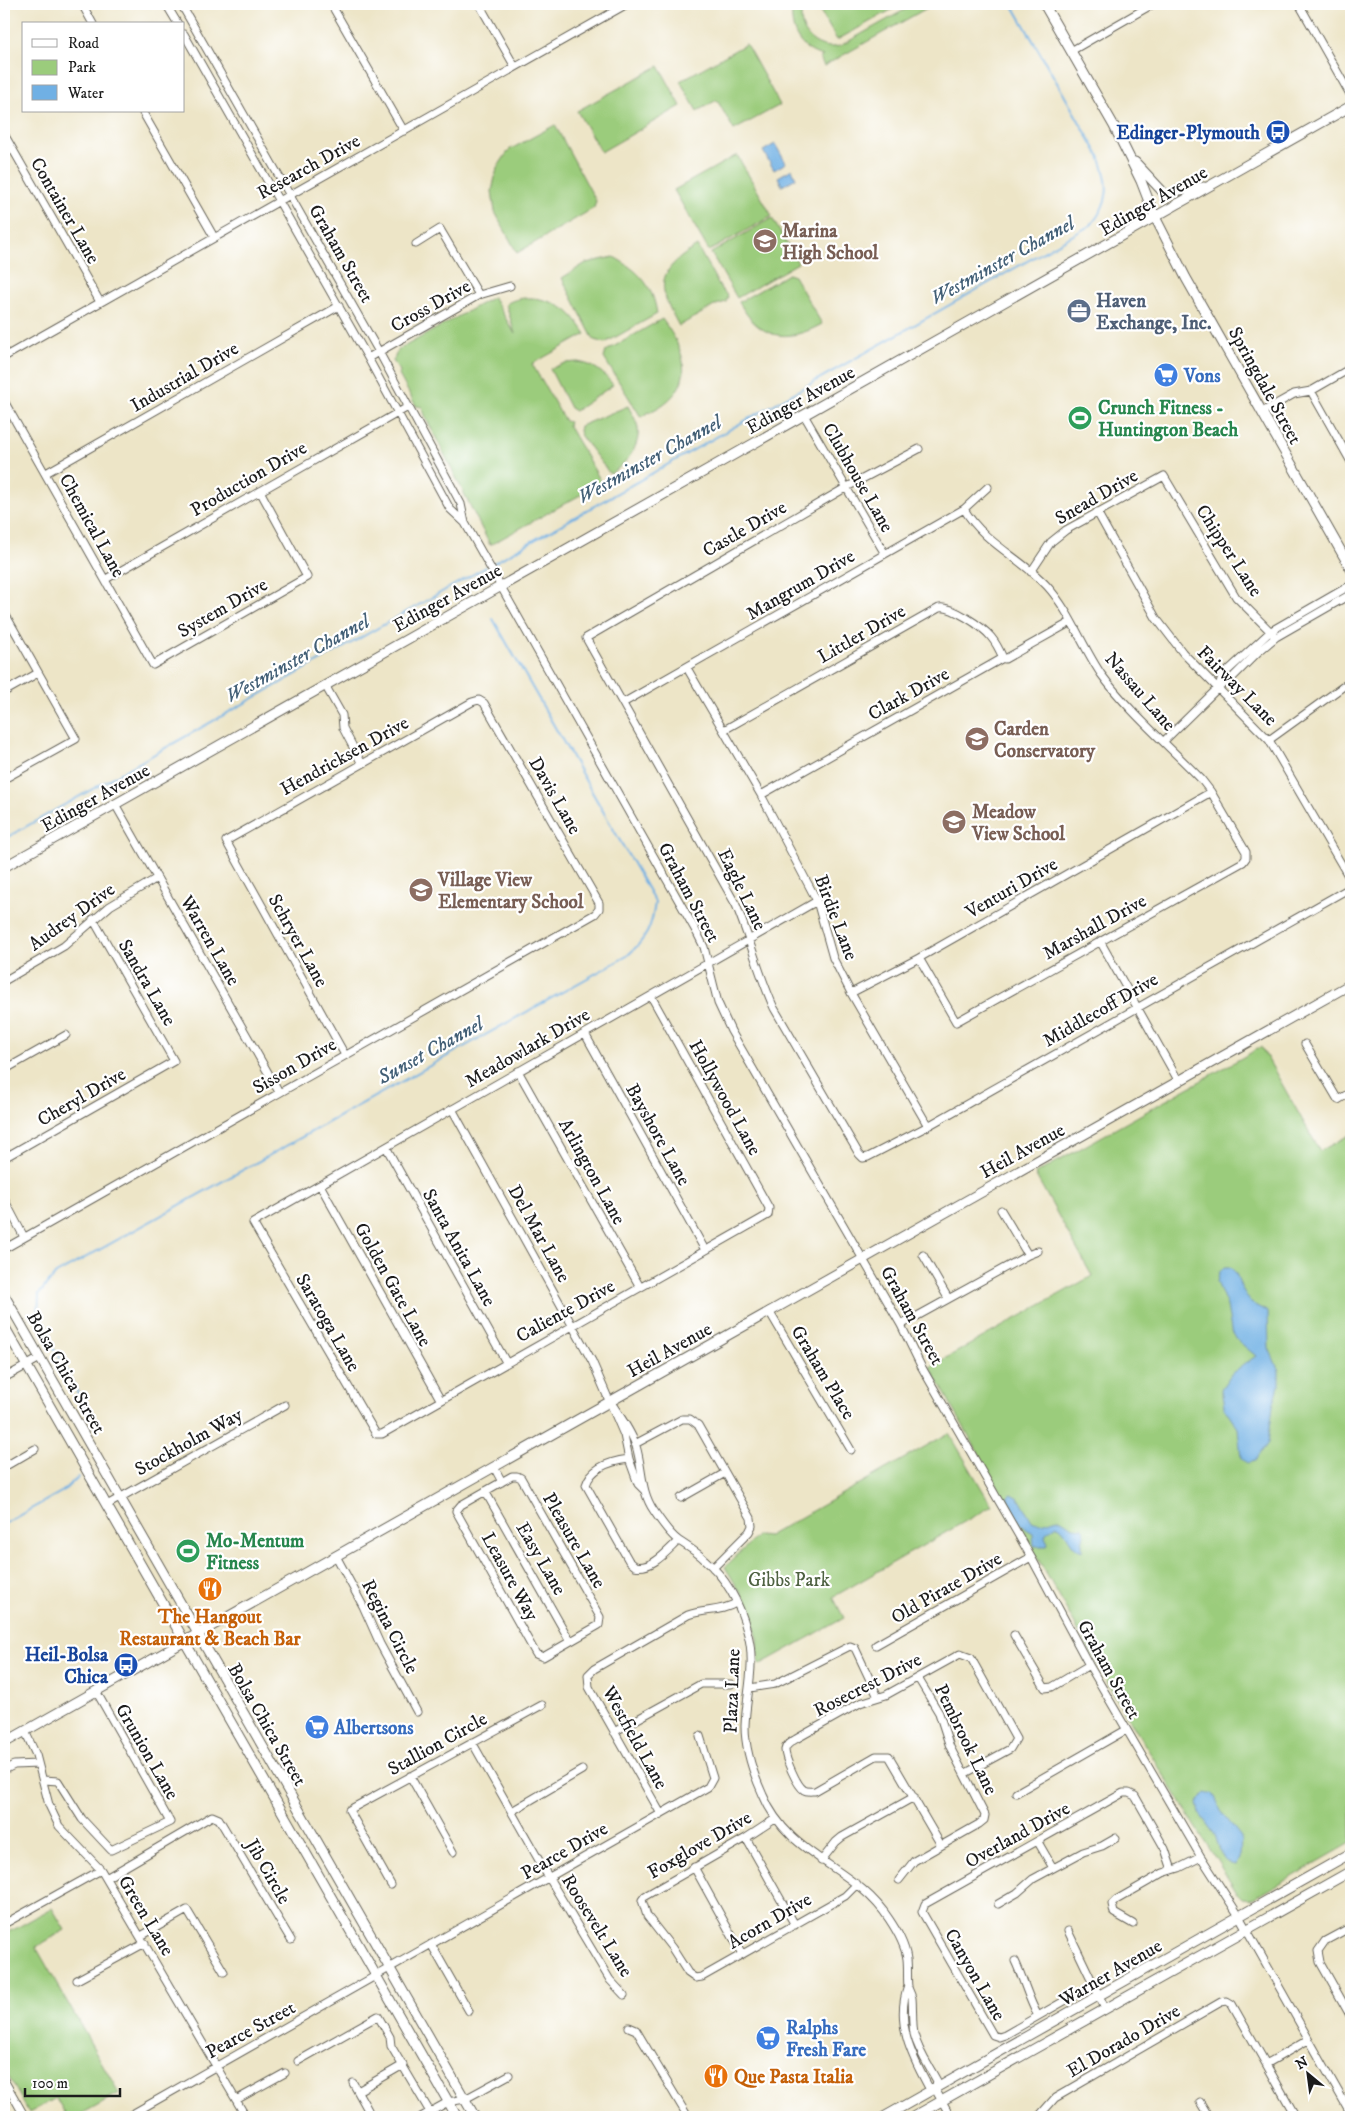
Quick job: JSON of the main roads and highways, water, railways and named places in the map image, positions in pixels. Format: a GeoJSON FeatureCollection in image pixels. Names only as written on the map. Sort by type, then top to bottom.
{"type":"FeatureCollection","features":[{"type":"Feature","properties":{"kind":"main road","name":"Springdale Street"},"geometry":{"type":"LineString","coordinates":[[1044,4],[1129,154],[1155,217],[1186,278],[1351,569]]}},
{"type":"Feature","properties":{"kind":"main road","name":"Edinger Avenue"},"geometry":{"type":"LineString","coordinates":[[4,867],[1351,106]]}},
{"type":"Feature","properties":{"kind":"main road"},"geometry":{"type":"LineString","coordinates":[[1129,154],[1164,193],[1169,195],[1180,190],[1209,186]]}},
{"type":"Feature","properties":{"kind":"main road","name":"Heil Avenue"},"geometry":{"type":"LineString","coordinates":[[4,1743],[1351,984]]}},
{"type":"Feature","properties":{"kind":"main road","name":"Bolsa Chica Street"},"geometry":{"type":"LineString","coordinates":[[4,1294],[475,2117]]}},
{"type":"Feature","properties":{"kind":"main road","name":"Bolsa Chica Street"},"geometry":{"type":"LineString","coordinates":[[4,1326],[457,2117]]}},
{"type":"Feature","properties":{"kind":"main road"},"geometry":{"type":"LineString","coordinates":[[241,1742],[255,1734]]}},
{"type":"Feature","properties":{"kind":"main road","name":"Warner Avenue"},"geometry":{"type":"LineString","coordinates":[[884,2117],[1351,1853]]}},
{"type":"Feature","properties":{"kind":"main road","name":"Warner Avenue"},"geometry":{"type":"LineString","coordinates":[[913,2117],[1351,1871]]}},
{"type":"Feature","properties":{"kind":"water"},"geometry":{"type":"Polygon","coordinates":[[[775,144],[786,163],[774,170],[763,151],[775,144]]]}},
{"type":"Feature","properties":{"kind":"water"},"geometry":{"type":"Polygon","coordinates":[[[792,169],[796,178],[782,186],[778,177],[792,169]]]}},
{"type":"Feature","properties":{"kind":"water"},"geometry":{"type":"Polygon","coordinates":[[[1224,1267],[1230,1267],[1236,1273],[1241,1287],[1251,1303],[1268,1312],[1269,1348],[1279,1371],[1279,1386],[1273,1406],[1268,1443],[1255,1461],[1247,1463],[1241,1458],[1238,1428],[1224,1407],[1221,1389],[1232,1373],[1256,1356],[1237,1340],[1231,1330],[1227,1306],[1217,1282],[1219,1273],[1224,1267]]]}},
{"type":"Feature","properties":{"kind":"water"},"geometry":{"type":"Polygon","coordinates":[[[1012,1494],[1019,1498],[1032,1521],[1042,1523],[1058,1518],[1073,1527],[1083,1528],[1085,1531],[1082,1551],[1074,1546],[1064,1531],[1057,1525],[1046,1533],[1047,1546],[1034,1546],[1033,1533],[1020,1522],[1007,1497],[1012,1494]]]}},
{"type":"Feature","properties":{"kind":"water"},"geometry":{"type":"Polygon","coordinates":[[[1206,1793],[1214,1795],[1223,1814],[1241,1837],[1240,1859],[1235,1865],[1222,1857],[1215,1835],[1199,1813],[1197,1802],[1206,1793]]]}},
{"type":"Feature","properties":{"kind":"waterway","name":"Westminster Channel"},"geometry":{"type":"LineString","coordinates":[[490,565],[1091,225],[1102,208],[1107,192],[1103,166],[1012,4]]}},
{"type":"Feature","properties":{"kind":"waterway","name":"Westminster Channel"},"geometry":{"type":"LineString","coordinates":[[4,839],[486,567]]}},
{"type":"Feature","properties":{"kind":"waterway","name":"Sunset Channel"},"geometry":{"type":"LineString","coordinates":[[92,1427],[91,1419],[59,1356],[46,1339],[38,1317],[39,1294],[56,1274],[627,956],[639,944],[650,926],[655,902],[493,619]]}},
{"type":"Feature","properties":{"kind":"waterway","name":"Sunset Channel"},"geometry":{"type":"LineString","coordinates":[[4,1524],[63,1491],[78,1477]]}},
{"type":"Feature","properties":{"kind":"place","name":"Edinger-Plymouth"},"geometry":{"type":"Point","coordinates":[1278,132]}},
{"type":"Feature","properties":{"kind":"place","name":"Marina High School"},"geometry":{"type":"Point","coordinates":[765,241]}},
{"type":"Feature","properties":{"kind":"place","name":"Haven Exchange, Inc."},"geometry":{"type":"Point","coordinates":[1079,311]}},
{"type":"Feature","properties":{"kind":"place","name":"Vons"},"geometry":{"type":"Point","coordinates":[1166,375]}},
{"type":"Feature","properties":{"kind":"place","name":"Crunch Fitness - Huntington Beach"},"geometry":{"type":"Point","coordinates":[1080,418]}},
{"type":"Feature","properties":{"kind":"place","name":"Carden Conservatory"},"geometry":{"type":"Point","coordinates":[977,739]}},
{"type":"Feature","properties":{"kind":"place","name":"Meadow View School"},"geometry":{"type":"Point","coordinates":[954,822]}},
{"type":"Feature","properties":{"kind":"place","name":"Village View Elementary School"},"geometry":{"type":"Point","coordinates":[421,890]}},
{"type":"Feature","properties":{"kind":"place","name":"Mo-Mentum Fitness"},"geometry":{"type":"Point","coordinates":[188,1551]}},
{"type":"Feature","properties":{"kind":"place","name":"The Hangout Restaurant & Beach Bar"},"geometry":{"type":"Point","coordinates":[210,1589]}},
{"type":"Feature","properties":{"kind":"place","name":"Heil-Bolsa Chica"},"geometry":{"type":"Point","coordinates":[126,1665]}},
{"type":"Feature","properties":{"kind":"place","name":"Albertsons"},"geometry":{"type":"Point","coordinates":[317,1727]}},
{"type":"Feature","properties":{"kind":"place","name":"Ralphs Fresh Fare"},"geometry":{"type":"Point","coordinates":[768,2038]}},
{"type":"Feature","properties":{"kind":"place","name":"Que Pasta Italia"},"geometry":{"type":"Point","coordinates":[716,2076]}},
{"type":"Feature","properties":{"kind":"park label","name":"Gibbs Park"},"geometry":{"type":"Point","coordinates":[789,1579]}}]}
